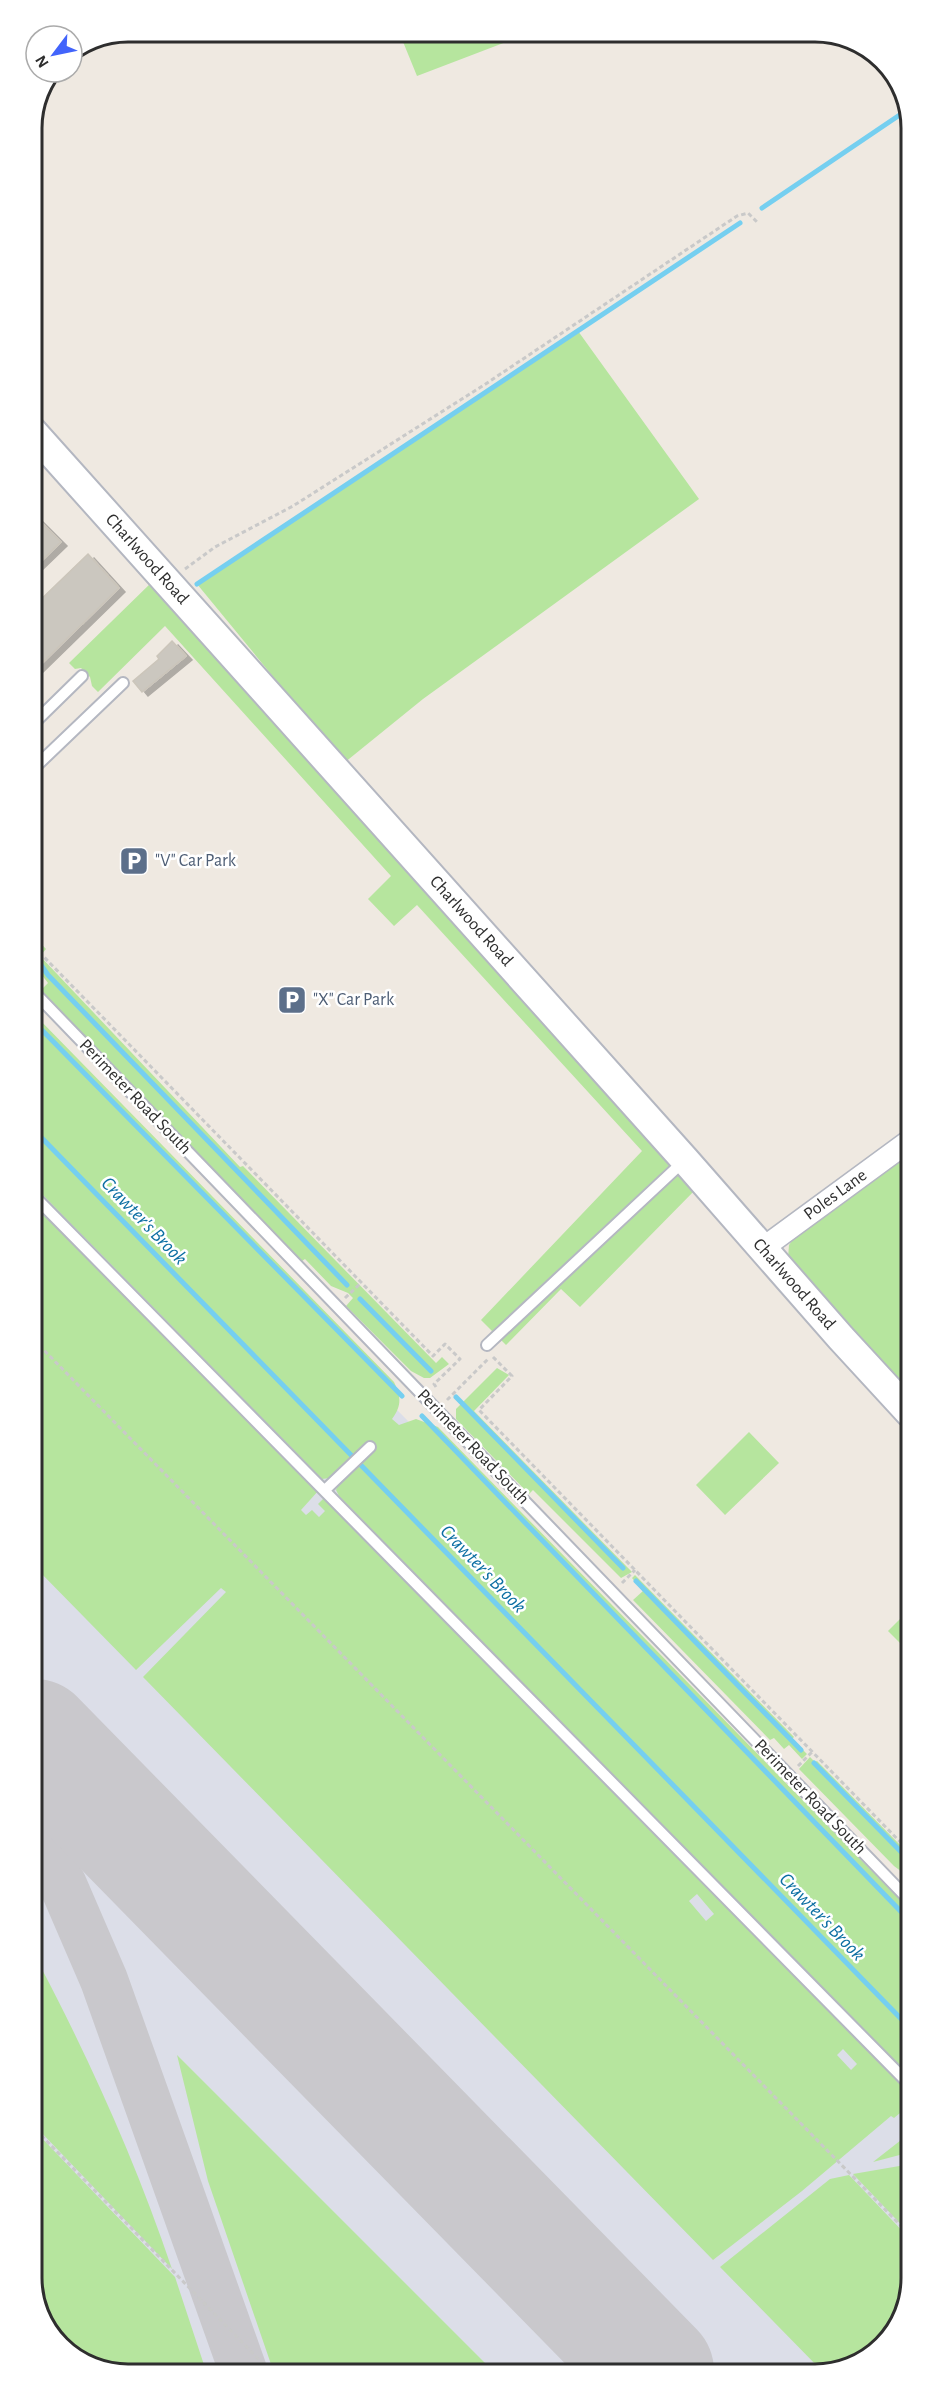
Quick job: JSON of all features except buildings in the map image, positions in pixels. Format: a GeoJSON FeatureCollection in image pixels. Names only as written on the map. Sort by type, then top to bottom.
{"type":"FeatureCollection","features":[{"type":"Feature","properties":{"kind":"street","name":"Charlwood Road"},"geometry":{"type":"LineString","coordinates":[[42,442],[764,1248],[901,1404]]}},
{"type":"Feature","properties":{"kind":"street","name":"Poles Lane"},"geometry":{"type":"LineString","coordinates":[[764,1248],[901,1148]]}},
{"type":"Feature","properties":{"kind":"lane"},"geometry":{"type":"LineString","coordinates":[[42,715],[82,676]]}},
{"type":"Feature","properties":{"kind":"lane"},"geometry":{"type":"LineString","coordinates":[[42,760],[123,683]]}},
{"type":"Feature","properties":{"kind":"lane","name":"Perimeter Road South"},"geometry":{"type":"LineString","coordinates":[[42,1000],[901,1892]]}},
{"type":"Feature","properties":{"kind":"lane"},"geometry":{"type":"LineString","coordinates":[[487,1345],[685,1160]]}},
{"type":"Feature","properties":{"kind":"lane"},"geometry":{"type":"LineString","coordinates":[[42,1204],[326,1489],[643,1817],[901,2076]]}},
{"type":"Feature","properties":{"kind":"lane"},"geometry":{"type":"LineString","coordinates":[[326,1489],[370,1447]]}},
{"type":"Feature","properties":{"kind":"path"},"geometry":{"type":"LineString","coordinates":[[168,581],[215,547],[293,506],[484,385],[737,216],[748,213],[758,224]]}},
{"type":"Feature","properties":{"kind":"path"},"geometry":{"type":"LineString","coordinates":[[42,960],[433,1356],[445,1344],[460,1359],[434,1384],[448,1399],[492,1355],[512,1376],[479,1410],[901,1844]]}},
{"type":"Feature","properties":{"kind":"path"},"geometry":{"type":"LineString","coordinates":[[42,1348],[901,2226]]}},
{"type":"Feature","properties":{"kind":"path"},"geometry":{"type":"LineString","coordinates":[[628,1590],[621,1583],[635,1570]]}},
{"type":"Feature","properties":{"kind":"path"},"geometry":{"type":"LineString","coordinates":[[790,1759],[798,1767],[812,1752]]}},
{"type":"Feature","properties":{"kind":"path"},"geometry":{"type":"LineString","coordinates":[[42,2136],[263,2364]]}},
{"type":"Feature","properties":{"kind":"shaded area"},"geometry":{"type":"Polygon","coordinates":[[[42,1047],[901,1925],[901,2278],[896,2306],[887,2326],[880,2335],[853,2355],[815,2364],[122,2364],[106,2361],[85,2352],[67,2339],[54,2321],[47,2306],[42,2278],[42,1047]]]}},
{"type":"Feature","properties":{"kind":"green space"},"geometry":{"type":"Polygon","coordinates":[[[403,42],[506,42],[417,76],[403,42]]]}},
{"type":"Feature","properties":{"kind":"green space"},"geometry":{"type":"Polygon","coordinates":[[[578,331],[699,499],[423,699],[344,763],[197,584],[578,331]]]}},
{"type":"Feature","properties":{"kind":"green space"},"geometry":{"type":"Polygon","coordinates":[[[153,581],[698,1187],[580,1307],[561,1289],[506,1345],[481,1320],[642,1151],[417,905],[394,926],[368,899],[391,876],[165,626],[98,692],[92,686],[90,677],[81,668],[75,669],[69,663],[153,581]]]}},
{"type":"Feature","properties":{"kind":"green space"},"geometry":{"type":"Polygon","coordinates":[[[42,958],[240,1167],[243,1166],[436,1363],[442,1357],[449,1364],[430,1378],[424,1378],[411,1371],[346,1306],[353,1298],[348,1293],[331,1286],[305,1259],[302,1261],[42,995],[42,989],[48,983],[42,975],[42,958]]]}},
{"type":"Feature","properties":{"kind":"green space"},"geometry":{"type":"Polygon","coordinates":[[[42,1022],[394,1382],[399,1401],[398,1410],[392,1419],[399,1425],[416,1419],[438,1427],[901,1901],[901,2071],[339,1496],[336,1490],[338,1485],[373,1451],[366,1443],[330,1478],[322,1479],[42,1194],[42,1022]]]}},
{"type":"Feature","properties":{"kind":"green space"},"geometry":{"type":"Polygon","coordinates":[[[901,1154],[901,1390],[788,1258],[789,1245],[802,1227],[901,1154]]]}},
{"type":"Feature","properties":{"kind":"green space"},"geometry":{"type":"Polygon","coordinates":[[[42,1208],[319,1490],[301,1510],[306,1515],[312,1510],[319,1517],[325,1511],[318,1504],[326,1496],[901,2084],[901,2112],[894,2118],[891,2116],[802,2191],[713,2260],[143,1677],[226,1592],[221,1588],[136,1670],[42,1574],[42,1208]],[[697,1894],[689,1901],[706,1921],[714,1914],[697,1894]],[[843,2049],[837,2055],[851,2070],[857,2064],[843,2049]]]}},
{"type":"Feature","properties":{"kind":"green space"},"geometry":{"type":"Polygon","coordinates":[[[497,1368],[509,1375],[474,1411],[632,1572],[621,1578],[533,1490],[529,1494],[456,1419],[456,1409],[497,1368]]]}},
{"type":"Feature","properties":{"kind":"green space"},"geometry":{"type":"Polygon","coordinates":[[[749,1432],[779,1463],[725,1515],[696,1485],[749,1432]]]}},
{"type":"Feature","properties":{"kind":"green space"},"geometry":{"type":"Polygon","coordinates":[[[635,1575],[794,1737],[792,1739],[807,1754],[802,1759],[789,1745],[784,1749],[774,1738],[770,1740],[633,1600],[643,1591],[632,1578],[635,1575]]]}},
{"type":"Feature","properties":{"kind":"green space"},"geometry":{"type":"Polygon","coordinates":[[[901,1618],[901,1644],[888,1631],[901,1618]]]}},
{"type":"Feature","properties":{"kind":"green space"},"geometry":{"type":"Polygon","coordinates":[[[810,1757],[815,1762],[817,1761],[901,1846],[901,1871],[894,1866],[799,1769],[810,1757]]]}},
{"type":"Feature","properties":{"kind":"green space"},"geometry":{"type":"Polygon","coordinates":[[[42,1970],[75,2034],[127,2150],[172,2269],[42,2133],[42,1970]]]}},
{"type":"Feature","properties":{"kind":"green space"},"geometry":{"type":"Polygon","coordinates":[[[177,2055],[486,2364],[271,2364],[208,2181],[177,2055]]]}},
{"type":"Feature","properties":{"kind":"green space"},"geometry":{"type":"Polygon","coordinates":[[[42,2138],[175,2277],[204,2364],[122,2364],[95,2357],[67,2339],[54,2321],[43,2289],[42,2138]]]}},
{"type":"Feature","properties":{"kind":"green space"},"geometry":{"type":"Polygon","coordinates":[[[901,2140],[901,2155],[873,2162],[901,2140]]]}},
{"type":"Feature","properties":{"kind":"green space"},"geometry":{"type":"Polygon","coordinates":[[[901,2166],[901,2224],[853,2174],[901,2166]]]}},
{"type":"Feature","properties":{"kind":"green space"},"geometry":{"type":"Polygon","coordinates":[[[849,2175],[901,2230],[901,2278],[896,2306],[880,2335],[853,2355],[815,2364],[720,2267],[830,2179],[849,2175]]]}},
{"type":"Feature","properties":{"kind":"waterway"},"geometry":{"type":"LineString","coordinates":[[762,208],[899,115]]}},
{"type":"Feature","properties":{"kind":"waterway"},"geometry":{"type":"LineString","coordinates":[[197,584],[740,223]]}},
{"type":"Feature","properties":{"kind":"waterway"},"geometry":{"type":"LineString","coordinates":[[42,966],[347,1285]]}},
{"type":"Feature","properties":{"kind":"waterway"},"geometry":{"type":"LineString","coordinates":[[42,1030],[402,1396]]}},
{"type":"Feature","properties":{"kind":"waterway","name":"Crawter's Brook"},"geometry":{"type":"LineString","coordinates":[[42,1138],[901,2019]]}},
{"type":"Feature","properties":{"kind":"waterway"},"geometry":{"type":"LineString","coordinates":[[360,1299],[431,1371]]}},
{"type":"Feature","properties":{"kind":"waterway"},"geometry":{"type":"LineString","coordinates":[[456,1397],[623,1568]]}},
{"type":"Feature","properties":{"kind":"waterway"},"geometry":{"type":"LineString","coordinates":[[422,1416],[901,1912]]}},
{"type":"Feature","properties":{"kind":"waterway"},"geometry":{"type":"LineString","coordinates":[[636,1581],[801,1750]]}},
{"type":"Feature","properties":{"kind":"waterway"},"geometry":{"type":"LineString","coordinates":[[814,1763],[901,1852]]}},
{"type":"Feature","properties":{"kind":"taxiway"},"geometry":{"type":"LineString","coordinates":[[42,1848],[63,1885],[104,1980],[241,2364]]}},
{"type":"Feature","properties":{"kind":"taxiway"},"geometry":{"type":"LineString","coordinates":[[437,2148],[552,2284],[611,2364]]}},
{"type":"Feature","properties":{"kind":"runway"},"geometry":{"type":"LineString","coordinates":[[42,1745],[648,2364]]}},
{"type":"Feature","properties":{"kind":"place","name":"\"V\" Car Park"},"geometry":{"type":"Point","coordinates":[134,861]}},
{"type":"Feature","properties":{"kind":"place","name":"\"X\" Car Park"},"geometry":{"type":"Point","coordinates":[292,1000]}}]}
